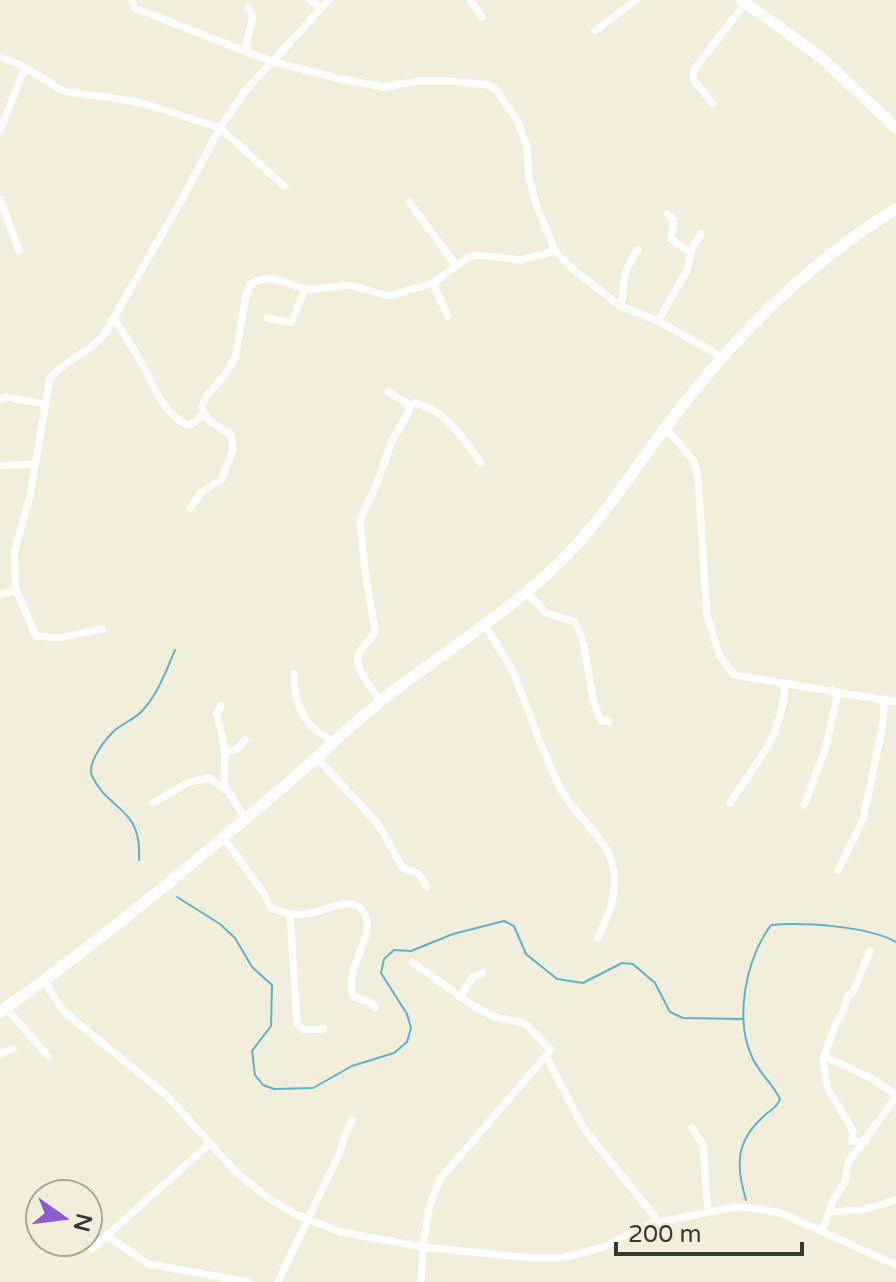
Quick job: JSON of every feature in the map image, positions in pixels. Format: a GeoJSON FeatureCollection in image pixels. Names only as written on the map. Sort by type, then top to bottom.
{"type":"FeatureCollection","features":[{"type":"Feature","properties":{"kind":"main road"},"geometry":{"type":"LineString","coordinates":[[744,1],[823,59],[896,128]]}},
{"type":"Feature","properties":{"kind":"main road"},"geometry":{"type":"LineString","coordinates":[[3,1010],[44,981],[223,837],[381,701],[526,592],[561,561],[588,531],[722,357],[782,295],[836,250],[896,209]]}},
{"type":"Feature","properties":{"kind":"street"},"geometry":{"type":"LineString","coordinates":[[132,0],[134,8],[250,54],[371,85],[384,87],[419,81],[489,85],[497,91],[518,122],[527,147],[529,177],[536,204],[555,251],[620,306],[658,321],[722,357]]}},
{"type":"Feature","properties":{"kind":"street"},"geometry":{"type":"LineString","coordinates":[[309,0],[322,8]]}},
{"type":"Feature","properties":{"kind":"street"},"geometry":{"type":"LineString","coordinates":[[102,629],[58,638],[36,636],[16,590],[14,553],[30,496],[50,378],[99,341],[220,128],[245,91],[329,0]]}},
{"type":"Feature","properties":{"kind":"street"},"geometry":{"type":"LineString","coordinates":[[470,0],[482,17]]}},
{"type":"Feature","properties":{"kind":"street"},"geometry":{"type":"LineString","coordinates":[[595,31],[636,0]]}},
{"type":"Feature","properties":{"kind":"street"},"geometry":{"type":"LineString","coordinates":[[713,104],[697,86],[692,74],[744,1]]}},
{"type":"Feature","properties":{"kind":"street"},"geometry":{"type":"LineString","coordinates":[[248,7],[253,16],[246,44],[250,54]]}},
{"type":"Feature","properties":{"kind":"street"},"geometry":{"type":"LineString","coordinates":[[0,57],[25,67],[63,91],[139,102],[220,128],[285,187]]}},
{"type":"Feature","properties":{"kind":"street"},"geometry":{"type":"LineString","coordinates":[[0,131],[25,67]]}},
{"type":"Feature","properties":{"kind":"street"},"geometry":{"type":"LineString","coordinates":[[0,199],[19,250]]}},
{"type":"Feature","properties":{"kind":"street"},"geometry":{"type":"LineString","coordinates":[[409,202],[456,265]]}},
{"type":"Feature","properties":{"kind":"street"},"geometry":{"type":"LineString","coordinates":[[667,214],[674,220],[671,239],[691,253]]}},
{"type":"Feature","properties":{"kind":"street"},"geometry":{"type":"LineString","coordinates":[[658,321],[687,270],[691,253],[701,234]]}},
{"type":"Feature","properties":{"kind":"street"},"geometry":{"type":"LineString","coordinates":[[620,306],[629,265],[638,250]]}},
{"type":"Feature","properties":{"kind":"street"},"geometry":{"type":"LineString","coordinates":[[190,508],[203,491],[222,479],[233,449],[231,435],[213,424],[202,407],[207,395],[235,358],[250,285],[271,278],[305,289],[349,285],[389,296],[433,283],[467,258],[477,255],[520,260],[555,251]]}},
{"type":"Feature","properties":{"kind":"street"},"geometry":{"type":"LineString","coordinates":[[433,283],[448,316]]}},
{"type":"Feature","properties":{"kind":"street"},"geometry":{"type":"LineString","coordinates":[[267,318],[291,323],[305,289]]}},
{"type":"Feature","properties":{"kind":"street"},"geometry":{"type":"LineString","coordinates":[[114,317],[156,394],[174,415],[187,425],[204,414]]}},
{"type":"Feature","properties":{"kind":"street"},"geometry":{"type":"LineString","coordinates":[[388,392],[409,407]]}},
{"type":"Feature","properties":{"kind":"street"},"geometry":{"type":"LineString","coordinates":[[0,399],[5,397],[46,404]]}},
{"type":"Feature","properties":{"kind":"street"},"geometry":{"type":"LineString","coordinates":[[381,701],[364,676],[358,660],[375,631],[360,520],[409,407],[414,403],[422,405],[448,420],[481,463]]}},
{"type":"Feature","properties":{"kind":"street"},"geometry":{"type":"LineString","coordinates":[[666,428],[694,461],[698,476],[707,615],[719,654],[734,675],[896,702]]}},
{"type":"Feature","properties":{"kind":"street"},"geometry":{"type":"LineString","coordinates":[[0,466],[35,464]]}},
{"type":"Feature","properties":{"kind":"street"},"geometry":{"type":"LineString","coordinates":[[0,595],[16,590]]}},
{"type":"Feature","properties":{"kind":"street"},"geometry":{"type":"LineString","coordinates":[[526,592],[546,613],[575,622],[587,656],[591,694],[597,712],[601,721],[609,721]]}},
{"type":"Feature","properties":{"kind":"street"},"geometry":{"type":"LineString","coordinates":[[484,624],[514,674],[547,762],[559,785],[571,805],[602,840],[612,866],[612,907],[598,938]]}},
{"type":"Feature","properties":{"kind":"street"},"geometry":{"type":"LineString","coordinates":[[294,674],[295,698],[302,712],[319,734],[334,741]]}},
{"type":"Feature","properties":{"kind":"street"},"geometry":{"type":"LineString","coordinates":[[730,803],[775,732],[784,703],[785,684]]}},
{"type":"Feature","properties":{"kind":"street"},"geometry":{"type":"LineString","coordinates":[[804,805],[830,732],[837,702],[832,690]]}},
{"type":"Feature","properties":{"kind":"street"},"geometry":{"type":"LineString","coordinates":[[838,870],[863,820],[883,724],[884,699]]}},
{"type":"Feature","properties":{"kind":"street"},"geometry":{"type":"LineString","coordinates":[[221,706],[217,713],[225,753],[224,784],[245,819]]}},
{"type":"Feature","properties":{"kind":"street"},"geometry":{"type":"LineString","coordinates":[[225,753],[237,749],[245,740]]}},
{"type":"Feature","properties":{"kind":"street"},"geometry":{"type":"LineString","coordinates":[[317,758],[378,824],[403,868],[418,873],[427,887]]}},
{"type":"Feature","properties":{"kind":"street"},"geometry":{"type":"LineString","coordinates":[[153,803],[189,782],[206,778],[217,781],[228,793]]}},
{"type":"Feature","properties":{"kind":"street"},"geometry":{"type":"LineString","coordinates":[[223,837],[265,895],[270,907],[290,914],[313,913],[353,903],[362,908],[367,920],[366,933],[351,981],[351,992],[354,997],[371,1003],[375,1008]]}},
{"type":"Feature","properties":{"kind":"street"},"geometry":{"type":"LineString","coordinates":[[290,914],[297,1023],[304,1030],[324,1029]]}},
{"type":"Feature","properties":{"kind":"street"},"geometry":{"type":"LineString","coordinates":[[865,1142],[852,1141],[853,1130],[828,1089],[822,1068],[835,1025],[870,951]]}},
{"type":"Feature","properties":{"kind":"street"},"geometry":{"type":"LineString","coordinates":[[412,962],[460,997],[495,1017],[524,1023],[551,1050],[440,1179],[429,1208],[421,1282]]}},
{"type":"Feature","properties":{"kind":"street"},"geometry":{"type":"LineString","coordinates":[[460,997],[473,977],[482,973]]}},
{"type":"Feature","properties":{"kind":"street"},"geometry":{"type":"LineString","coordinates":[[44,981],[62,1009],[166,1095],[237,1173],[268,1198],[308,1220],[340,1232],[423,1247],[529,1258],[570,1257],[601,1248],[642,1227],[735,1207],[781,1213],[896,1265]]}},
{"type":"Feature","properties":{"kind":"street"},"geometry":{"type":"LineString","coordinates":[[3,1010],[48,1056]]}},
{"type":"Feature","properties":{"kind":"street"},"geometry":{"type":"LineString","coordinates":[[0,1054],[13,1049]]}},
{"type":"Feature","properties":{"kind":"street"},"geometry":{"type":"LineString","coordinates":[[546,1056],[584,1129],[659,1222]]}},
{"type":"Feature","properties":{"kind":"street"},"geometry":{"type":"LineString","coordinates":[[822,1231],[845,1182],[848,1163],[893,1101],[893,1091],[824,1056]]}},
{"type":"Feature","properties":{"kind":"street"},"geometry":{"type":"LineString","coordinates":[[278,1282],[352,1120]]}},
{"type":"Feature","properties":{"kind":"street"},"geometry":{"type":"LineString","coordinates":[[692,1128],[703,1145],[708,1212]]}},
{"type":"Feature","properties":{"kind":"street"},"geometry":{"type":"LineString","coordinates":[[209,1144],[106,1235],[148,1264],[248,1282]]}},
{"type":"Feature","properties":{"kind":"street"},"geometry":{"type":"LineString","coordinates":[[829,1212],[862,1210],[896,1200]]}},
{"type":"Feature","properties":{"kind":"waterway"},"geometry":{"type":"LineString","coordinates":[[139,860],[135,829],[123,811],[99,788],[92,776],[92,765],[108,737],[148,704],[175,650]]}},
{"type":"Feature","properties":{"kind":"waterway"},"geometry":{"type":"LineString","coordinates":[[177,897],[220,924],[235,938],[252,967],[272,985],[271,1026],[252,1051],[255,1075],[263,1085],[274,1089],[313,1088],[352,1066],[394,1053],[407,1042],[411,1028],[407,1014],[381,973],[384,959],[394,950],[411,951],[453,934],[504,921],[514,926],[526,954],[557,979],[583,983],[622,963],[633,964],[655,983],[670,1012],[683,1018],[743,1019]]}},
{"type":"Feature","properties":{"kind":"waterway"},"geometry":{"type":"LineString","coordinates":[[746,1200],[740,1177],[743,1146],[754,1126],[780,1099],[752,1057],[744,1025],[745,989],[762,939],[771,925],[800,924],[853,929],[896,942]]}}]}
